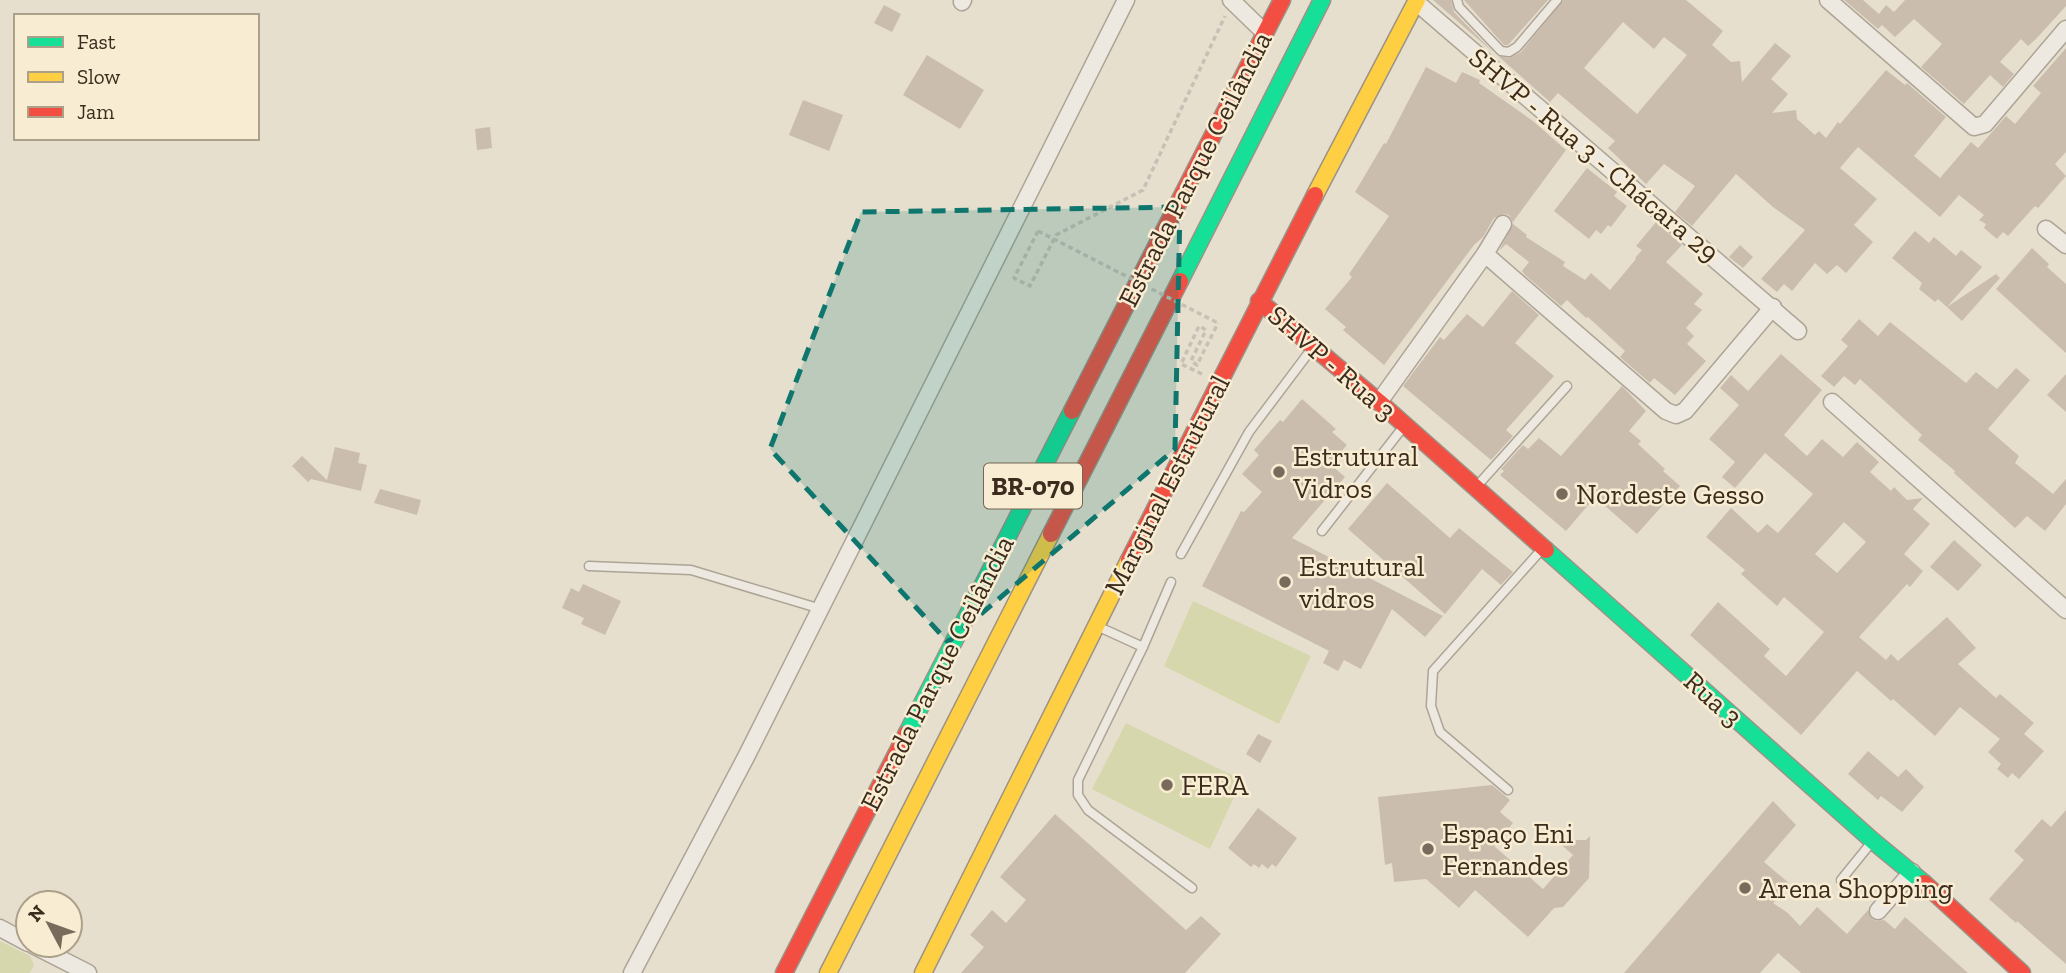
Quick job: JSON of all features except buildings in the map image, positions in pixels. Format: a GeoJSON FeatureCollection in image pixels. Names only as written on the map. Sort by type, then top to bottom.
{"type":"FeatureCollection","features":[{"type":"Feature","properties":{"kind":"main road","name":"Estrada Parque Ceilândia"},"geometry":{"type":"LineString","coordinates":[[784,973],[1282,0]]}},
{"type":"Feature","properties":{"kind":"main road","name":"Estrada Parque Ceilândia"},"geometry":{"type":"LineString","coordinates":[[828,973],[1322,0]]}},
{"type":"Feature","properties":{"kind":"main road","name":"Marginal Estrutural"},"geometry":{"type":"LineString","coordinates":[[923,973],[1259,301],[1416,1]]}},
{"type":"Feature","properties":{"kind":"main road","name":"SHVP - Rua 3"},"geometry":{"type":"LineString","coordinates":[[1259,301],[1405,425]]}},
{"type":"Feature","properties":{"kind":"main road","name":"Rua 3"},"geometry":{"type":"LineString","coordinates":[[1405,425],[1873,841],[1912,872],[2018,972]]}},
{"type":"Feature","properties":{"kind":"street"},"geometry":{"type":"LineString","coordinates":[[632,973],[746,757],[1126,0]]}},
{"type":"Feature","properties":{"kind":"street"},"geometry":{"type":"LineString","coordinates":[[1828,0],[1974,127],[1985,124],[2066,29]]}},
{"type":"Feature","properties":{"kind":"street"},"geometry":{"type":"LineString","coordinates":[[1232,1],[1265,33]]}},
{"type":"Feature","properties":{"kind":"street","name":"SHVP - Rua 3 - Chácara 29"},"geometry":{"type":"LineString","coordinates":[[1416,1],[1798,331]]}},
{"type":"Feature","properties":{"kind":"street"},"geometry":{"type":"LineString","coordinates":[[1379,402],[1485,254],[1503,224]]}},
{"type":"Feature","properties":{"kind":"street"},"geometry":{"type":"LineString","coordinates":[[2046,229],[2066,245]]}},
{"type":"Feature","properties":{"kind":"street"},"geometry":{"type":"LineString","coordinates":[[1485,254],[1666,411],[1676,415],[1685,411],[1773,307]]}},
{"type":"Feature","properties":{"kind":"street"},"geometry":{"type":"LineString","coordinates":[[1832,402],[2066,610]]}},
{"type":"Feature","properties":{"kind":"street"},"geometry":{"type":"LineString","coordinates":[[1878,911],[1912,872]]}},
{"type":"Feature","properties":{"kind":"street"},"geometry":{"type":"LineString","coordinates":[[60,959],[88,973]]}},
{"type":"Feature","properties":{"kind":"lane"},"geometry":{"type":"LineString","coordinates":[[1457,0],[1459,7],[1501,51],[1509,52],[1517,47],[1557,0]]}},
{"type":"Feature","properties":{"kind":"lane"},"geometry":{"type":"LineString","coordinates":[[1181,554],[1249,432],[1313,346]]}},
{"type":"Feature","properties":{"kind":"lane"},"geometry":{"type":"LineString","coordinates":[[1476,488],[1566,386]]}},
{"type":"Feature","properties":{"kind":"lane"},"geometry":{"type":"LineString","coordinates":[[1322,531],[1405,425]]}},
{"type":"Feature","properties":{"kind":"lane"},"geometry":{"type":"LineString","coordinates":[[1508,790],[1440,732],[1431,706],[1433,671],[1543,548]]}},
{"type":"Feature","properties":{"kind":"lane"},"geometry":{"type":"LineString","coordinates":[[589,566],[691,570],[821,609]]}},
{"type":"Feature","properties":{"kind":"lane"},"geometry":{"type":"LineString","coordinates":[[1171,582],[1143,647],[1078,780],[1078,795],[1088,810],[1192,888]]}},
{"type":"Feature","properties":{"kind":"lane"},"geometry":{"type":"LineString","coordinates":[[1097,626],[1143,647]]}},
{"type":"Feature","properties":{"kind":"lane"},"geometry":{"type":"LineString","coordinates":[[1840,880],[1873,841]]}},
{"type":"Feature","properties":{"kind":"path"},"geometry":{"type":"LineString","coordinates":[[1181,364],[1199,326],[1206,330],[1191,361],[1197,365],[1218,323],[1038,231],[1014,278],[1030,286],[1056,235],[1143,190],[1232,1]]}},
{"type":"Feature","properties":{"kind":"highlighted area"},"geometry":{"type":"Polygon","coordinates":[[[1180,207],[1175,449],[948,642],[770,449],[861,212],[1180,207]]]}},
{"type":"Feature","properties":{"kind":"green space"},"geometry":{"type":"Polygon","coordinates":[[[1193,601],[1311,656],[1279,724],[1164,666],[1193,601]]]}},
{"type":"Feature","properties":{"kind":"green space","name":"FERA"},"geometry":{"type":"Polygon","coordinates":[[[1126,723],[1242,780],[1210,849],[1092,789],[1126,723]]]}},
{"type":"Feature","properties":{"kind":"green space"},"geometry":{"type":"Polygon","coordinates":[[[0,941],[14,948],[14,959],[31,959],[34,965],[30,973],[0,973],[0,941]]]}},
{"type":"Feature","properties":{"kind":"traffic: fast"},"geometry":{"type":"LineString","coordinates":[[1180,281],[1322,0]]}},
{"type":"Feature","properties":{"kind":"traffic: fast"},"geometry":{"type":"LineString","coordinates":[[907,733],[1072,411]]}},
{"type":"Feature","properties":{"kind":"traffic: fast"},"geometry":{"type":"LineString","coordinates":[[1546,550],[1873,841],[1924,883]]}},
{"type":"Feature","properties":{"kind":"traffic: slow"},"geometry":{"type":"LineString","coordinates":[[1315,195],[1417,0]]}},
{"type":"Feature","properties":{"kind":"traffic: slow"},"geometry":{"type":"LineString","coordinates":[[828,973],[1051,534]]}},
{"type":"Feature","properties":{"kind":"traffic: slow"},"geometry":{"type":"LineString","coordinates":[[923,973],[1129,560]]}},
{"type":"Feature","properties":{"kind":"traffic: jam"},"geometry":{"type":"LineString","coordinates":[[1072,411],[1282,0]]}},
{"type":"Feature","properties":{"kind":"traffic: jam"},"geometry":{"type":"LineString","coordinates":[[1129,560],[1315,195]]}},
{"type":"Feature","properties":{"kind":"traffic: jam"},"geometry":{"type":"LineString","coordinates":[[1051,534],[1180,281]]}},
{"type":"Feature","properties":{"kind":"traffic: jam"},"geometry":{"type":"LineString","coordinates":[[1259,301],[1379,402],[1546,550]]}},
{"type":"Feature","properties":{"kind":"traffic: jam"},"geometry":{"type":"LineString","coordinates":[[784,973],[907,733]]}},
{"type":"Feature","properties":{"kind":"traffic: jam"},"geometry":{"type":"LineString","coordinates":[[1924,883],[2022,973]]}},
{"type":"Feature","properties":{"kind":"place","name":"Estrutural Vidros"},"geometry":{"type":"Point","coordinates":[1279,472]}},
{"type":"Feature","properties":{"kind":"place","name":"Nordeste Gesso"},"geometry":{"type":"Point","coordinates":[1562,494]}},
{"type":"Feature","properties":{"kind":"place","name":"Estrutural vidros"},"geometry":{"type":"Point","coordinates":[1285,582]}},
{"type":"Feature","properties":{"kind":"place","name":"FERA"},"geometry":{"type":"Point","coordinates":[1167,785]}},
{"type":"Feature","properties":{"kind":"place","name":"Espaço Eni Fernandes"},"geometry":{"type":"Point","coordinates":[1428,849]}},
{"type":"Feature","properties":{"kind":"place","name":"Arena Shopping"},"geometry":{"type":"Point","coordinates":[1745,888]}}]}
